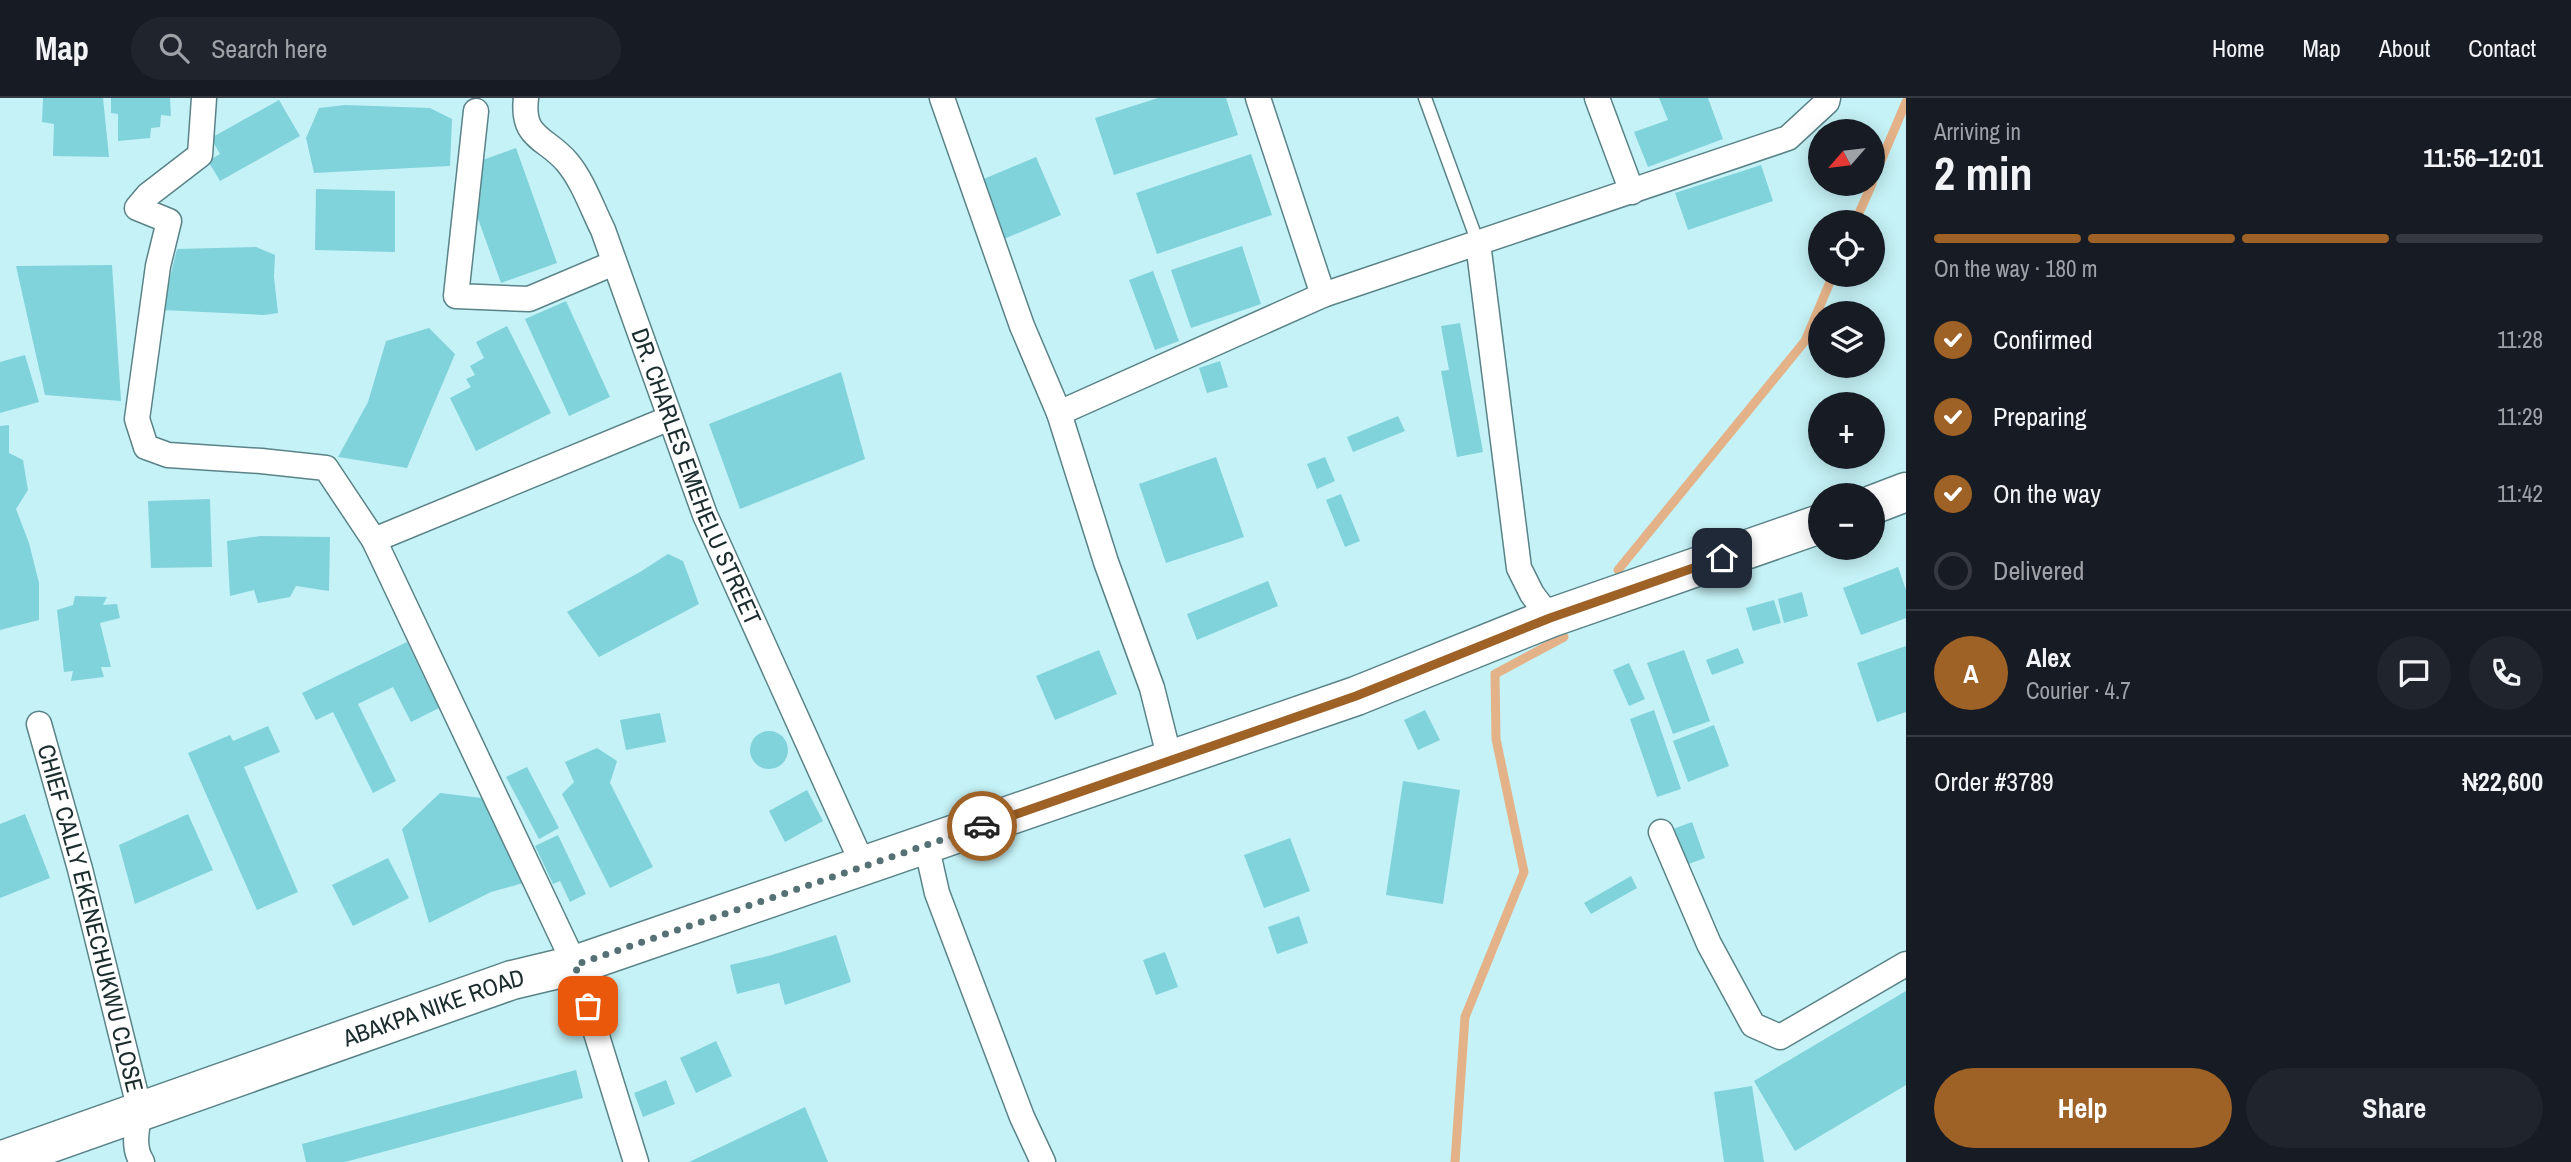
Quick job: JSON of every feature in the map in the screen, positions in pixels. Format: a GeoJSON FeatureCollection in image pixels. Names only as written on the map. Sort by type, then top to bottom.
{"type":"FeatureCollection","features":[{"type":"Feature","properties":{"kind":"main road"},"geometry":{"type":"LineString","coordinates":[[1885,500],[1906,492]]}},
{"type":"Feature","properties":{"kind":"main road","name":"ABAKPA NIKE ROAD"},"geometry":{"type":"LineString","coordinates":[[0,1161],[512,980],[575,965],[1356,696],[1550,618],[1808,528]]}},
{"type":"Feature","properties":{"kind":"street"},"geometry":{"type":"LineString","coordinates":[[204,98],[200,155],[148,195],[137,208],[169,221],[158,266],[137,419],[146,447],[169,455],[326,468],[374,540],[575,965],[636,1162]]}},
{"type":"Feature","properties":{"kind":"street","name":"DR. CHARLES EMEHELU STREET"},"geometry":{"type":"LineString","coordinates":[[526,98],[524,116],[535,135],[567,162],[583,187],[614,263],[705,515],[863,865]]}},
{"type":"Feature","properties":{"kind":"street"},"geometry":{"type":"LineString","coordinates":[[942,98],[1022,326],[1059,413],[1106,562],[1152,688],[1170,760]]}},
{"type":"Feature","properties":{"kind":"street"},"geometry":{"type":"LineString","coordinates":[[1258,98],[1323,295]]}},
{"type":"Feature","properties":{"kind":"street"},"geometry":{"type":"LineString","coordinates":[[1597,98],[1632,192]]}},
{"type":"Feature","properties":{"kind":"street"},"geometry":{"type":"LineString","coordinates":[[1059,413],[1323,295],[1788,138],[1827,102],[1828,98]]}},
{"type":"Feature","properties":{"kind":"street"},"geometry":{"type":"LineString","coordinates":[[476,111],[456,296],[529,299],[614,263]]}},
{"type":"Feature","properties":{"kind":"street"},"geometry":{"type":"LineString","coordinates":[[1478,243],[1520,568],[1532,594],[1550,618]]}},
{"type":"Feature","properties":{"kind":"street"},"geometry":{"type":"LineString","coordinates":[[374,540],[670,418]]}},
{"type":"Feature","properties":{"kind":"street","name":"CHIEF CALLY EKENECHUKWU CLOSE"},"geometry":{"type":"LineString","coordinates":[[39,724],[80,869],[140,1111],[136,1138],[142,1162]]}},
{"type":"Feature","properties":{"kind":"street"},"geometry":{"type":"LineString","coordinates":[[1661,832],[1709,944],[1753,1025],[1780,1037],[1906,964]]}},
{"type":"Feature","properties":{"kind":"street"},"geometry":{"type":"LineString","coordinates":[[926,844],[937,893],[1022,1117],[1043,1162]]}},
{"type":"Feature","properties":{"kind":"lane"},"geometry":{"type":"LineString","coordinates":[[1425,98],[1478,243]]}},
{"type":"Feature","properties":{"kind":"building"},"geometry":{"type":"Polygon","coordinates":[[[43,98],[103,98],[109,157],[53,156],[54,124],[42,122],[43,98]]]}},
{"type":"Feature","properties":{"kind":"building"},"geometry":{"type":"Polygon","coordinates":[[[111,98],[170,98],[171,116],[161,115],[160,127],[151,128],[150,138],[118,141],[118,114],[111,113],[111,98]]]}},
{"type":"Feature","properties":{"kind":"building"},"geometry":{"type":"Polygon","coordinates":[[[1158,98],[1226,98],[1238,135],[1114,175],[1095,118],[1158,98]]]}},
{"type":"Feature","properties":{"kind":"building"},"geometry":{"type":"Polygon","coordinates":[[[1659,98],[1708,98],[1723,139],[1648,167],[1634,132],[1668,120],[1659,98]]]}},
{"type":"Feature","properties":{"kind":"building"},"geometry":{"type":"Polygon","coordinates":[[[279,100],[300,136],[220,181],[208,161],[220,154],[211,138],[279,100]]]}},
{"type":"Feature","properties":{"kind":"building"},"geometry":{"type":"Polygon","coordinates":[[[345,105],[430,108],[452,119],[450,166],[314,173],[306,138],[319,108],[345,105]]]}},
{"type":"Feature","properties":{"kind":"building"},"geometry":{"type":"Polygon","coordinates":[[[516,148],[557,263],[501,283],[460,168],[516,148]]]}},
{"type":"Feature","properties":{"kind":"building"},"geometry":{"type":"Polygon","coordinates":[[[1251,154],[1272,215],[1157,254],[1136,193],[1251,154]]]}},
{"type":"Feature","properties":{"kind":"building"},"geometry":{"type":"Polygon","coordinates":[[[1036,157],[1061,215],[1004,239],[979,181],[1036,157]]]}},
{"type":"Feature","properties":{"kind":"building"},"geometry":{"type":"Polygon","coordinates":[[[1761,165],[1773,201],[1688,230],[1675,193],[1761,165]]]}},
{"type":"Feature","properties":{"kind":"building"},"geometry":{"type":"Polygon","coordinates":[[[316,189],[395,191],[395,252],[315,250],[316,189]]]}},
{"type":"Feature","properties":{"kind":"building"},"geometry":{"type":"Polygon","coordinates":[[[1242,246],[1261,304],[1191,328],[1171,270],[1242,246]]]}},
{"type":"Feature","properties":{"kind":"building"},"geometry":{"type":"Polygon","coordinates":[[[256,247],[275,255],[274,277],[278,313],[264,315],[162,310],[177,249],[256,247]]]}},
{"type":"Feature","properties":{"kind":"building"},"geometry":{"type":"Polygon","coordinates":[[[112,265],[121,401],[45,395],[16,266],[112,265]]]}},
{"type":"Feature","properties":{"kind":"building"},"geometry":{"type":"Polygon","coordinates":[[[1153,271],[1179,341],[1155,350],[1129,280],[1153,271]]]}},
{"type":"Feature","properties":{"kind":"building"},"geometry":{"type":"Polygon","coordinates":[[[566,301],[610,397],[569,416],[525,319],[566,301]]]}},
{"type":"Feature","properties":{"kind":"building"},"geometry":{"type":"Polygon","coordinates":[[[1460,323],[1483,452],[1457,457],[1441,371],[1449,370],[1441,326],[1460,323]]]}},
{"type":"Feature","properties":{"kind":"building"},"geometry":{"type":"Polygon","coordinates":[[[507,326],[551,413],[476,451],[450,398],[471,387],[466,379],[475,375],[470,366],[484,358],[476,342],[507,326]]]}},
{"type":"Feature","properties":{"kind":"building"},"geometry":{"type":"Polygon","coordinates":[[[429,328],[455,354],[407,468],[338,457],[368,402],[386,341],[429,328]]]}},
{"type":"Feature","properties":{"kind":"building"},"geometry":{"type":"Polygon","coordinates":[[[25,355],[39,402],[0,413],[0,362],[25,355]]]}},
{"type":"Feature","properties":{"kind":"building"},"geometry":{"type":"Polygon","coordinates":[[[1220,361],[1228,387],[1207,393],[1199,368],[1220,361]]]}},
{"type":"Feature","properties":{"kind":"building"},"geometry":{"type":"Polygon","coordinates":[[[841,372],[865,459],[740,509],[709,424],[841,372]]]}},
{"type":"Feature","properties":{"kind":"building"},"geometry":{"type":"Polygon","coordinates":[[[1398,416],[1405,431],[1353,452],[1347,437],[1398,416]]]}},
{"type":"Feature","properties":{"kind":"building"},"geometry":{"type":"Polygon","coordinates":[[[9,425],[9,453],[23,460],[28,490],[16,509],[29,543],[39,583],[39,620],[0,630],[0,426],[9,425]]]}},
{"type":"Feature","properties":{"kind":"building"},"geometry":{"type":"Polygon","coordinates":[[[1216,457],[1244,537],[1166,563],[1139,484],[1216,457]]]}},
{"type":"Feature","properties":{"kind":"building"},"geometry":{"type":"Polygon","coordinates":[[[1325,457],[1335,481],[1317,489],[1307,464],[1325,457]]]}},
{"type":"Feature","properties":{"kind":"building"},"geometry":{"type":"Polygon","coordinates":[[[1341,494],[1360,541],[1345,547],[1326,500],[1341,494]]]}},
{"type":"Feature","properties":{"kind":"building"},"geometry":{"type":"Polygon","coordinates":[[[210,499],[212,567],[151,568],[148,501],[210,499]]]}},
{"type":"Feature","properties":{"kind":"building"},"geometry":{"type":"Polygon","coordinates":[[[260,536],[330,537],[329,591],[296,586],[290,597],[258,603],[254,590],[230,596],[227,541],[260,536]]]}},
{"type":"Feature","properties":{"kind":"building"},"geometry":{"type":"Polygon","coordinates":[[[668,554],[683,561],[699,604],[599,657],[567,612],[668,554]]]}},
{"type":"Feature","properties":{"kind":"building"},"geometry":{"type":"Polygon","coordinates":[[[1898,567],[1906,590],[1906,618],[1861,635],[1843,588],[1898,567]]]}},
{"type":"Feature","properties":{"kind":"building"},"geometry":{"type":"Polygon","coordinates":[[[1268,581],[1278,606],[1197,640],[1187,614],[1268,581]]]}},
{"type":"Feature","properties":{"kind":"building"},"geometry":{"type":"Polygon","coordinates":[[[1802,592],[1808,616],[1784,623],[1778,599],[1802,592]]]}},
{"type":"Feature","properties":{"kind":"building"},"geometry":{"type":"Polygon","coordinates":[[[75,596],[107,597],[103,605],[117,604],[120,618],[100,623],[111,667],[101,667],[104,677],[71,681],[73,671],[64,672],[57,610],[73,605],[75,596]]]}},
{"type":"Feature","properties":{"kind":"building"},"geometry":{"type":"Polygon","coordinates":[[[1774,600],[1781,623],[1753,631],[1746,608],[1774,600]]]}},
{"type":"Feature","properties":{"kind":"building"},"geometry":{"type":"Polygon","coordinates":[[[407,642],[439,708],[411,722],[393,687],[358,704],[396,781],[373,793],[333,712],[316,720],[302,693],[407,642]]]}},
{"type":"Feature","properties":{"kind":"building"},"geometry":{"type":"Polygon","coordinates":[[[1906,646],[1906,712],[1877,722],[1857,663],[1906,646]]]}},
{"type":"Feature","properties":{"kind":"building"},"geometry":{"type":"Polygon","coordinates":[[[1738,648],[1744,663],[1712,675],[1706,660],[1738,648]]]}},
{"type":"Feature","properties":{"kind":"building"},"geometry":{"type":"Polygon","coordinates":[[[1099,650],[1117,694],[1055,720],[1036,676],[1099,650]]]}},
{"type":"Feature","properties":{"kind":"building"},"geometry":{"type":"Polygon","coordinates":[[[1684,650],[1710,721],[1673,734],[1647,663],[1684,650]]]}},
{"type":"Feature","properties":{"kind":"building"},"geometry":{"type":"Polygon","coordinates":[[[1629,663],[1645,699],[1629,706],[1613,670],[1629,663]]]}},
{"type":"Feature","properties":{"kind":"building"},"geometry":{"type":"Polygon","coordinates":[[[1425,710],[1440,740],[1418,750],[1404,720],[1425,710]]]}},
{"type":"Feature","properties":{"kind":"building"},"geometry":{"type":"Polygon","coordinates":[[[1654,710],[1681,789],[1657,797],[1630,719],[1654,710]]]}},
{"type":"Feature","properties":{"kind":"building"},"geometry":{"type":"Polygon","coordinates":[[[660,713],[666,742],[626,750],[620,720],[660,713]]]}},
{"type":"Feature","properties":{"kind":"building"},"geometry":{"type":"Polygon","coordinates":[[[1714,725],[1729,766],[1688,782],[1673,741],[1714,725]]]}},
{"type":"Feature","properties":{"kind":"building"},"geometry":{"type":"Polygon","coordinates":[[[268,726],[280,752],[244,767],[298,892],[257,910],[188,753],[230,735],[233,741],[268,726]]]}},
{"type":"Feature","properties":{"kind":"building"},"geometry":{"type":"Polygon","coordinates":[[[769,731],[782,737],[788,750],[782,763],[769,769],[756,763],[750,750],[756,737],[769,731]]]}},
{"type":"Feature","properties":{"kind":"building"},"geometry":{"type":"Polygon","coordinates":[[[597,748],[617,761],[610,783],[653,867],[610,888],[562,794],[574,782],[565,762],[597,748]]]}},
{"type":"Feature","properties":{"kind":"building"},"geometry":{"type":"Polygon","coordinates":[[[527,767],[559,828],[539,839],[506,777],[527,767]]]}},
{"type":"Feature","properties":{"kind":"building"},"geometry":{"type":"Polygon","coordinates":[[[1403,781],[1460,790],[1443,904],[1386,895],[1403,781]]]}},
{"type":"Feature","properties":{"kind":"building"},"geometry":{"type":"Polygon","coordinates":[[[807,790],[823,821],[785,842],[769,811],[807,790]]]}},
{"type":"Feature","properties":{"kind":"building"},"geometry":{"type":"Polygon","coordinates":[[[440,793],[482,798],[527,882],[491,892],[429,923],[402,829],[440,793]]]}},
{"type":"Feature","properties":{"kind":"building"},"geometry":{"type":"Polygon","coordinates":[[[25,814],[50,878],[0,898],[0,824],[25,814]]]}},
{"type":"Feature","properties":{"kind":"building"},"geometry":{"type":"Polygon","coordinates":[[[188,814],[213,870],[135,904],[119,845],[188,814]]]}},
{"type":"Feature","properties":{"kind":"building"},"geometry":{"type":"Polygon","coordinates":[[[1692,822],[1705,858],[1686,865],[1673,829],[1692,822]]]}},
{"type":"Feature","properties":{"kind":"building"},"geometry":{"type":"Polygon","coordinates":[[[558,835],[586,894],[570,902],[560,881],[553,884],[535,846],[558,835]]]}},
{"type":"Feature","properties":{"kind":"building"},"geometry":{"type":"Polygon","coordinates":[[[1290,838],[1310,891],[1264,908],[1244,855],[1290,838]]]}},
{"type":"Feature","properties":{"kind":"building"},"geometry":{"type":"Polygon","coordinates":[[[388,858],[409,898],[353,926],[332,885],[388,858]]]}},
{"type":"Feature","properties":{"kind":"building"},"geometry":{"type":"Polygon","coordinates":[[[1631,876],[1637,888],[1591,914],[1584,903],[1631,876]]]}},
{"type":"Feature","properties":{"kind":"building"},"geometry":{"type":"Polygon","coordinates":[[[1299,916],[1308,943],[1277,954],[1268,927],[1299,916]]]}},
{"type":"Feature","properties":{"kind":"building"},"geometry":{"type":"Polygon","coordinates":[[[836,935],[851,982],[785,1005],[779,983],[737,994],[730,965],[836,935]]]}},
{"type":"Feature","properties":{"kind":"building"},"geometry":{"type":"Polygon","coordinates":[[[1165,952],[1178,987],[1156,995],[1143,960],[1165,952]]]}},
{"type":"Feature","properties":{"kind":"building"},"geometry":{"type":"Polygon","coordinates":[[[1906,991],[1906,1085],[1795,1151],[1754,1081],[1906,991]]]}},
{"type":"Feature","properties":{"kind":"building"},"geometry":{"type":"Polygon","coordinates":[[[716,1041],[732,1076],[696,1093],[680,1058],[716,1041]]]}},
{"type":"Feature","properties":{"kind":"building"},"geometry":{"type":"Polygon","coordinates":[[[576,1070],[583,1098],[345,1162],[306,1162],[302,1144],[576,1070]]]}},
{"type":"Feature","properties":{"kind":"building"},"geometry":{"type":"Polygon","coordinates":[[[666,1080],[675,1104],[643,1117],[634,1093],[666,1080]]]}},
{"type":"Feature","properties":{"kind":"building"},"geometry":{"type":"Polygon","coordinates":[[[1752,1086],[1764,1162],[1724,1162],[1714,1092],[1752,1086]]]}},
{"type":"Feature","properties":{"kind":"building"},"geometry":{"type":"Polygon","coordinates":[[[805,1107],[828,1162],[689,1162],[805,1107]]]}},
{"type":"Feature","properties":{"kind":"waterway"},"geometry":{"type":"LineString","coordinates":[[1885,151],[1906,102]]}},
{"type":"Feature","properties":{"kind":"waterway"},"geometry":{"type":"LineString","coordinates":[[1860,210],[1867,196]]}},
{"type":"Feature","properties":{"kind":"waterway"},"geometry":{"type":"LineString","coordinates":[[1618,570],[1805,341],[1828,287]]}},
{"type":"Feature","properties":{"kind":"waterway"},"geometry":{"type":"LineString","coordinates":[[1455,1162],[1465,1017],[1524,872],[1496,739],[1495,674],[1564,637]]}},
{"type":"Feature","properties":{"kind":"way so far"},"geometry":{"type":"LineString","coordinates":[[588,1006],[575,965],[982,826]]}},
{"type":"Feature","properties":{"kind":"route"},"geometry":{"type":"LineString","coordinates":[[982,826],[1356,696],[1550,618],[1722,558]]}}]}
